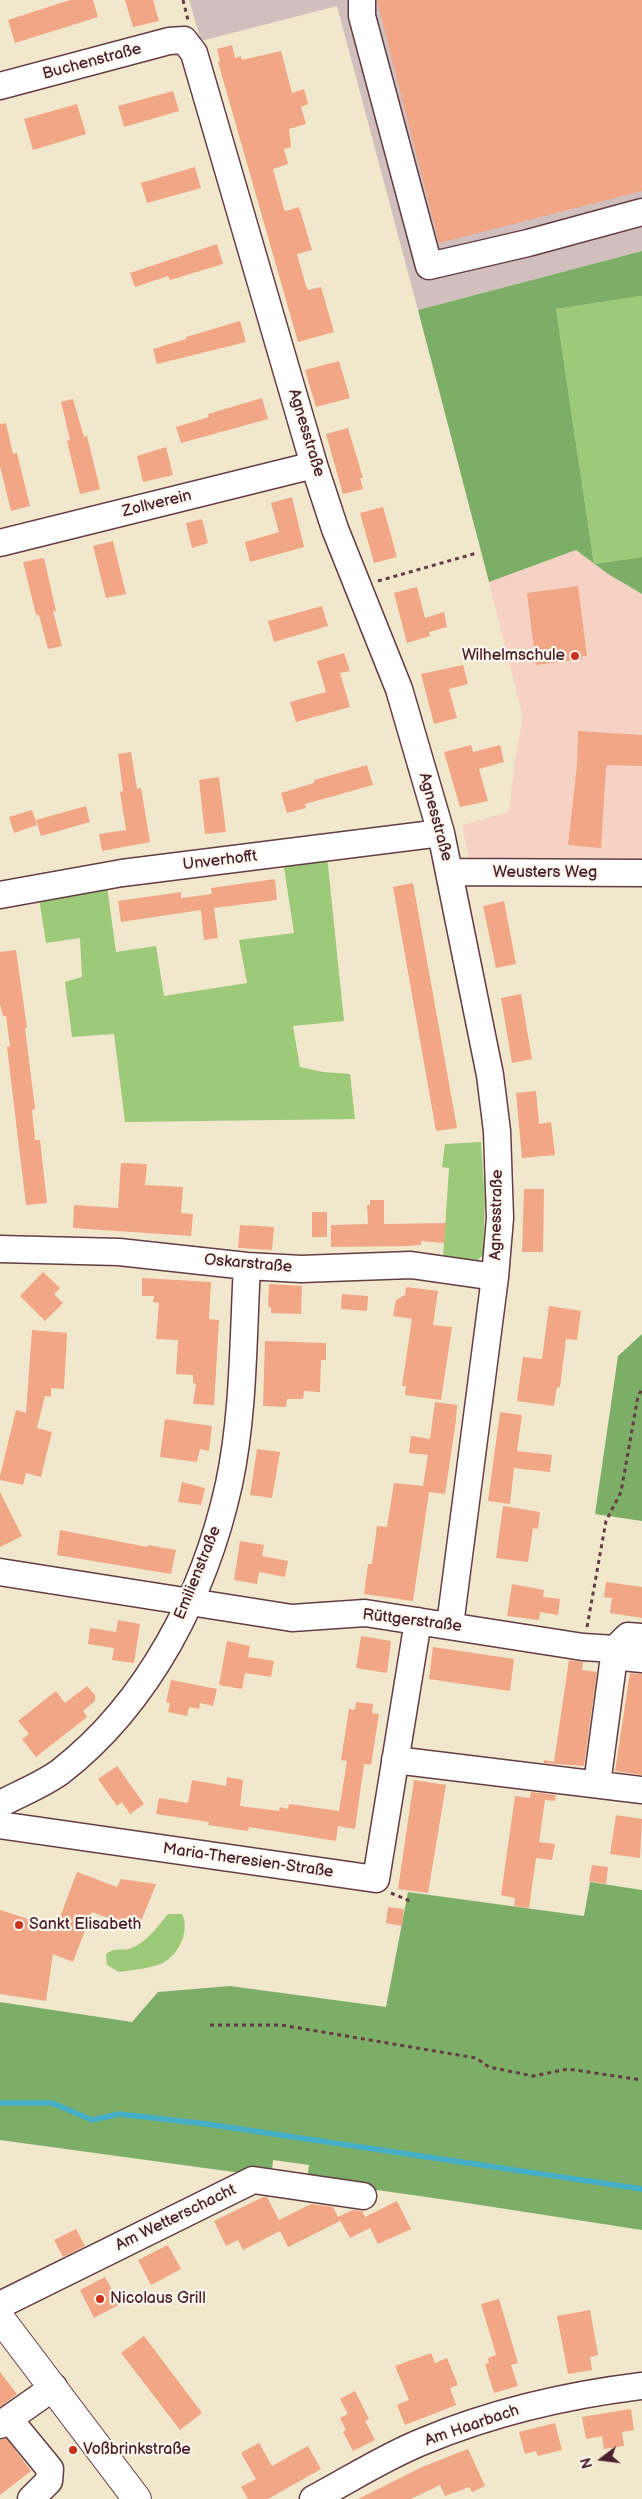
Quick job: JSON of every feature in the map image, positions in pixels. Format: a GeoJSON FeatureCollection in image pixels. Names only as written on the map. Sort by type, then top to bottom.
{"type":"FeatureCollection","features":[{"type":"Feature","properties":{"kind":"main road"},"geometry":{"type":"LineString","coordinates":[[0,2318],[137,2499]]}},
{"type":"Feature","properties":{"kind":"street"},"geometry":{"type":"LineString","coordinates":[[362,0],[362,16],[430,266],[528,243],[642,212]]}},
{"type":"Feature","properties":{"kind":"street","name":"Buchenstraße"},"geometry":{"type":"LineString","coordinates":[[0,86],[169,41],[184,40]]}},
{"type":"Feature","properties":{"kind":"street","name":"Agnesstraße"},"geometry":{"type":"LineString","coordinates":[[184,40],[194,53],[314,465],[335,529],[399,689],[440,833],[490,1075],[497,1131],[500,1218],[495,1277],[450,1625]]}},
{"type":"Feature","properties":{"kind":"street","name":"Zollverein"},"geometry":{"type":"LineString","coordinates":[[0,543],[314,465]]}},
{"type":"Feature","properties":{"kind":"street","name":"Unverhofft"},"geometry":{"type":"LineString","coordinates":[[0,894],[122,873],[440,833]]}},
{"type":"Feature","properties":{"kind":"street","name":"Weusters Weg"},"geometry":{"type":"LineString","coordinates":[[449,872],[642,873]]}},
{"type":"Feature","properties":{"kind":"street","name":"Oskarstraße"},"geometry":{"type":"LineString","coordinates":[[0,1249],[119,1252],[247,1266],[301,1269],[411,1266],[495,1277]]}},
{"type":"Feature","properties":{"kind":"street","name":"Emilienstraße"},"geometry":{"type":"LineString","coordinates":[[0,1804],[58,1773],[92,1744],[122,1713],[160,1658],[189,1603],[214,1540],[229,1483],[238,1420],[247,1266]]}},
{"type":"Feature","properties":{"kind":"street","name":"Rüttgerstraße"},"geometry":{"type":"LineString","coordinates":[[0,1572],[292,1618],[365,1613],[584,1647],[615,1649],[622,1656],[642,1659]]}},
{"type":"Feature","properties":{"kind":"street","name":"Maria-Theresien-Straße"},"geometry":{"type":"LineString","coordinates":[[0,1825],[376,1879],[418,1621]]}},
{"type":"Feature","properties":{"kind":"street"},"geometry":{"type":"LineString","coordinates":[[597,1784],[615,1649],[628,1636],[642,1637]]}},
{"type":"Feature","properties":{"kind":"street"},"geometry":{"type":"LineString","coordinates":[[395,1760],[642,1790]]}},
{"type":"Feature","properties":{"kind":"street","name":"Am Wetterschacht"},"geometry":{"type":"LineString","coordinates":[[0,2305],[252,2180],[363,2196]]}},
{"type":"Feature","properties":{"kind":"street","name":"Am Haarbach"},"geometry":{"type":"LineString","coordinates":[[313,2499],[423,2441],[507,2412],[593,2392],[642,2386]]}},
{"type":"Feature","properties":{"kind":"street"},"geometry":{"type":"LineString","coordinates":[[31,2499],[50,2481],[50,2469],[5,2422],[54,2388]]}},
{"type":"Feature","properties":{"kind":"path"},"geometry":{"type":"LineString","coordinates":[[359,588],[477,553]]}},
{"type":"Feature","properties":{"kind":"path"},"geometry":{"type":"LineString","coordinates":[[584,1647],[606,1521],[621,1492],[638,1396],[642,1389]]}},
{"type":"Feature","properties":{"kind":"path"},"geometry":{"type":"LineString","coordinates":[[210,2025],[281,2026],[476,2058],[489,2067],[533,2076],[568,2069],[642,2080]]}},
{"type":"Feature","properties":{"kind":"shaded area"},"geometry":{"type":"Polygon","coordinates":[[[189,0],[642,0],[642,251],[418,310],[337,6],[201,41],[189,0]]]}},
{"type":"Feature","properties":{"kind":"shaded area","name":"Wilhelmschule"},"geometry":{"type":"Polygon","coordinates":[[[576,550],[608,574],[642,594],[642,867],[471,869],[462,825],[509,812],[515,760],[523,717],[489,582],[576,550]]]}},
{"type":"Feature","properties":{"kind":"green space"},"geometry":{"type":"Polygon","coordinates":[[[642,251],[642,296],[556,309],[594,563],[576,550],[489,582],[418,310],[642,251]]]}},
{"type":"Feature","properties":{"kind":"green space"},"geometry":{"type":"Polygon","coordinates":[[[642,296],[642,557],[594,564],[556,309],[642,296]]]}},
{"type":"Feature","properties":{"kind":"green space"},"geometry":{"type":"Polygon","coordinates":[[[642,557],[642,594],[608,574],[595,564],[642,557]]]}},
{"type":"Feature","properties":{"kind":"green space"},"geometry":{"type":"Polygon","coordinates":[[[327,856],[344,1021],[293,1026],[300,1067],[323,1072],[350,1074],[355,1119],[125,1122],[114,1034],[72,1037],[65,982],[82,977],[80,938],[46,943],[39,898],[107,886],[116,952],[156,946],[164,996],[247,983],[239,940],[294,933],[283,861],[327,856]]]}},
{"type":"Feature","properties":{"kind":"green space"},"geometry":{"type":"Polygon","coordinates":[[[481,1142],[485,1201],[483,1255],[475,1263],[443,1257],[449,1168],[442,1167],[445,1144],[481,1142]]]}},
{"type":"Feature","properties":{"kind":"green space"},"geometry":{"type":"Polygon","coordinates":[[[642,1334],[642,1521],[595,1514],[618,1356],[642,1334]]]}},
{"type":"Feature","properties":{"kind":"green space"},"geometry":{"type":"Polygon","coordinates":[[[590,1882],[642,1890],[642,2230],[307,2180],[309,2165],[273,2160],[272,2171],[256,2175],[0,2140],[0,2002],[132,2022],[158,1992],[230,1986],[386,2007],[408,1892],[584,1916],[590,1882]]]}},
{"type":"Feature","properties":{"kind":"green space"},"geometry":{"type":"Polygon","coordinates":[[[168,1914],[182,1914],[185,1929],[180,1944],[171,1957],[158,1965],[119,1972],[107,1965],[106,1954],[113,1950],[128,1949],[143,1942],[168,1914]]]}},
{"type":"Feature","properties":{"kind":"building"},"geometry":{"type":"Polygon","coordinates":[[[70,0],[93,0],[98,17],[15,43],[8,20],[70,0]]]}},
{"type":"Feature","properties":{"kind":"building"},"geometry":{"type":"Polygon","coordinates":[[[125,0],[153,0],[159,21],[133,27],[125,0]]]}},
{"type":"Feature","properties":{"kind":"building"},"geometry":{"type":"Polygon","coordinates":[[[377,0],[642,0],[642,191],[439,243],[377,0]]]}},
{"type":"Feature","properties":{"kind":"building"},"geometry":{"type":"Polygon","coordinates":[[[232,45],[235,58],[241,56],[242,60],[281,51],[292,93],[304,89],[308,104],[301,107],[306,124],[289,129],[291,147],[284,149],[288,164],[273,169],[284,209],[286,211],[299,207],[312,250],[297,254],[308,290],[321,287],[334,332],[298,342],[218,62],[220,62],[217,49],[232,45]]]}},
{"type":"Feature","properties":{"kind":"building"},"geometry":{"type":"Polygon","coordinates":[[[173,91],[179,111],[124,127],[118,106],[173,91]]]}},
{"type":"Feature","properties":{"kind":"building"},"geometry":{"type":"Polygon","coordinates":[[[77,104],[86,134],[33,150],[24,119],[77,104]]]}},
{"type":"Feature","properties":{"kind":"building"},"geometry":{"type":"Polygon","coordinates":[[[195,167],[201,188],[147,203],[141,183],[195,167]]]}},
{"type":"Feature","properties":{"kind":"building"},"geometry":{"type":"Polygon","coordinates":[[[217,244],[223,264],[170,280],[168,276],[135,287],[130,273],[217,244]]]}},
{"type":"Feature","properties":{"kind":"building"},"geometry":{"type":"Polygon","coordinates":[[[240,321],[246,342],[157,364],[153,349],[240,321]]]}},
{"type":"Feature","properties":{"kind":"building"},"geometry":{"type":"Polygon","coordinates":[[[339,361],[350,398],[316,407],[305,370],[339,361]]]}},
{"type":"Feature","properties":{"kind":"building"},"geometry":{"type":"Polygon","coordinates":[[[262,398],[268,419],[181,443],[176,427],[209,417],[208,414],[262,398]]]}},
{"type":"Feature","properties":{"kind":"building"},"geometry":{"type":"Polygon","coordinates":[[[73,399],[84,437],[87,436],[100,489],[80,494],[67,441],[70,440],[61,402],[73,399]]]}},
{"type":"Feature","properties":{"kind":"building"},"geometry":{"type":"Polygon","coordinates":[[[6,423],[13,454],[17,453],[30,506],[11,511],[0,466],[0,424],[6,423]]]}},
{"type":"Feature","properties":{"kind":"building"},"geometry":{"type":"Polygon","coordinates":[[[348,428],[363,478],[360,478],[363,489],[343,494],[326,434],[348,428]]]}},
{"type":"Feature","properties":{"kind":"building"},"geometry":{"type":"Polygon","coordinates":[[[166,447],[173,475],[143,482],[137,456],[166,447]]]}},
{"type":"Feature","properties":{"kind":"building"},"geometry":{"type":"Polygon","coordinates":[[[292,497],[304,547],[250,562],[245,542],[279,532],[271,503],[292,497]]]}},
{"type":"Feature","properties":{"kind":"building"},"geometry":{"type":"Polygon","coordinates":[[[383,507],[397,557],[374,563],[360,513],[383,507]]]}},
{"type":"Feature","properties":{"kind":"building"},"geometry":{"type":"Polygon","coordinates":[[[202,519],[208,543],[192,548],[186,523],[202,519]]]}},
{"type":"Feature","properties":{"kind":"building"},"geometry":{"type":"Polygon","coordinates":[[[113,541],[126,594],[106,598],[93,546],[113,541]]]}},
{"type":"Feature","properties":{"kind":"building"},"geometry":{"type":"Polygon","coordinates":[[[44,558],[56,611],[53,611],[62,646],[48,649],[39,615],[36,615],[23,562],[44,558]]]}},
{"type":"Feature","properties":{"kind":"building"},"geometry":{"type":"Polygon","coordinates":[[[578,586],[587,656],[582,656],[582,659],[536,665],[527,593],[578,586]]]}},
{"type":"Feature","properties":{"kind":"building"},"geometry":{"type":"Polygon","coordinates":[[[417,587],[425,618],[444,612],[447,627],[429,632],[430,636],[407,643],[394,593],[417,587]]]}},
{"type":"Feature","properties":{"kind":"building"},"geometry":{"type":"Polygon","coordinates":[[[322,606],[328,626],[274,642],[268,621],[322,606]]]}},
{"type":"Feature","properties":{"kind":"building"},"geometry":{"type":"Polygon","coordinates":[[[344,653],[350,671],[340,673],[350,707],[296,722],[290,702],[326,692],[317,661],[344,653]]]}},
{"type":"Feature","properties":{"kind":"building"},"geometry":{"type":"Polygon","coordinates":[[[463,665],[468,684],[449,689],[457,718],[434,724],[421,674],[463,665]]]}},
{"type":"Feature","properties":{"kind":"building"},"geometry":{"type":"Polygon","coordinates":[[[578,731],[642,735],[642,766],[608,765],[606,767],[601,848],[568,845],[577,765],[578,731]]]}},
{"type":"Feature","properties":{"kind":"building"},"geometry":{"type":"Polygon","coordinates":[[[471,745],[473,752],[500,745],[504,762],[479,769],[488,801],[460,807],[444,752],[471,745]]]}},
{"type":"Feature","properties":{"kind":"building"},"geometry":{"type":"Polygon","coordinates":[[[131,752],[137,789],[141,788],[150,842],[102,851],[99,834],[126,830],[120,792],[123,791],[118,754],[131,752]]]}},
{"type":"Feature","properties":{"kind":"building"},"geometry":{"type":"Polygon","coordinates":[[[367,765],[373,785],[305,804],[306,808],[287,813],[281,793],[314,783],[314,780],[367,765]]]}},
{"type":"Feature","properties":{"kind":"building"},"geometry":{"type":"Polygon","coordinates":[[[219,777],[226,832],[205,834],[199,780],[219,777]]]}},
{"type":"Feature","properties":{"kind":"building"},"geometry":{"type":"Polygon","coordinates":[[[86,806],[90,822],[41,836],[36,820],[86,806]]]}},
{"type":"Feature","properties":{"kind":"building"},"geometry":{"type":"Polygon","coordinates":[[[32,810],[37,825],[14,833],[9,817],[32,810]]]}},
{"type":"Feature","properties":{"kind":"building"},"geometry":{"type":"Polygon","coordinates":[[[275,879],[277,900],[214,908],[218,938],[204,940],[201,910],[121,922],[118,901],[181,892],[181,898],[212,894],[211,888],[275,879]]]}},
{"type":"Feature","properties":{"kind":"building"},"geometry":{"type":"Polygon","coordinates":[[[413,883],[457,1128],[436,1131],[393,887],[413,883]]]}},
{"type":"Feature","properties":{"kind":"building"},"geometry":{"type":"Polygon","coordinates":[[[504,901],[516,964],[496,968],[483,906],[504,901]]]}},
{"type":"Feature","properties":{"kind":"building"},"geometry":{"type":"Polygon","coordinates":[[[16,950],[27,1028],[25,1028],[35,1109],[32,1110],[35,1140],[40,1140],[47,1203],[26,1205],[7,1047],[10,1046],[6,1016],[3,1016],[0,1004],[0,952],[16,950]]]}},
{"type":"Feature","properties":{"kind":"building"},"geometry":{"type":"Polygon","coordinates":[[[521,994],[532,1059],[512,1063],[501,998],[521,994]]]}},
{"type":"Feature","properties":{"kind":"building"},"geometry":{"type":"Polygon","coordinates":[[[536,1091],[539,1124],[551,1122],[555,1155],[522,1158],[516,1093],[536,1091]]]}},
{"type":"Feature","properties":{"kind":"building"},"geometry":{"type":"Polygon","coordinates":[[[121,1163],[147,1164],[145,1185],[183,1187],[181,1213],[193,1214],[191,1236],[73,1228],[74,1205],[118,1208],[121,1163]]]}},
{"type":"Feature","properties":{"kind":"building"},"geometry":{"type":"Polygon","coordinates":[[[524,1189],[544,1189],[543,1252],[522,1252],[524,1189]]]}},
{"type":"Feature","properties":{"kind":"building"},"geometry":{"type":"Polygon","coordinates":[[[370,1200],[384,1200],[384,1224],[446,1223],[444,1243],[421,1241],[421,1245],[407,1246],[331,1247],[331,1225],[368,1224],[367,1205],[370,1205],[370,1200]]]}},
{"type":"Feature","properties":{"kind":"building"},"geometry":{"type":"Polygon","coordinates":[[[312,1212],[327,1212],[327,1237],[312,1237],[312,1212]]]}},
{"type":"Feature","properties":{"kind":"building"},"geometry":{"type":"Polygon","coordinates":[[[240,1225],[274,1227],[272,1250],[238,1248],[240,1225]]]}},
{"type":"Feature","properties":{"kind":"building"},"geometry":{"type":"Polygon","coordinates":[[[43,1272],[60,1288],[54,1294],[63,1303],[45,1321],[20,1296],[43,1272]]]}},
{"type":"Feature","properties":{"kind":"building"},"geometry":{"type":"Polygon","coordinates":[[[142,1278],[211,1282],[209,1319],[219,1320],[214,1405],[193,1404],[196,1384],[193,1383],[193,1375],[176,1374],[178,1340],[156,1339],[159,1303],[153,1302],[154,1296],[142,1296],[142,1278]]]}},
{"type":"Feature","properties":{"kind":"building"},"geometry":{"type":"Polygon","coordinates":[[[269,1284],[302,1286],[301,1314],[271,1313],[271,1307],[268,1307],[269,1284]]]}},
{"type":"Feature","properties":{"kind":"building"},"geometry":{"type":"Polygon","coordinates":[[[406,1287],[438,1291],[433,1325],[452,1327],[441,1400],[405,1395],[406,1386],[402,1386],[412,1319],[393,1316],[396,1300],[405,1295],[406,1287]]]}},
{"type":"Feature","properties":{"kind":"building"},"geometry":{"type":"Polygon","coordinates":[[[342,1294],[368,1296],[367,1311],[341,1309],[342,1294]]]}},
{"type":"Feature","properties":{"kind":"building"},"geometry":{"type":"Polygon","coordinates":[[[549,1306],[581,1311],[577,1340],[566,1339],[560,1387],[557,1387],[554,1406],[517,1401],[523,1357],[542,1359],[549,1306]]]}},
{"type":"Feature","properties":{"kind":"building"},"geometry":{"type":"Polygon","coordinates":[[[32,1330],[67,1333],[64,1389],[51,1388],[51,1397],[45,1396],[37,1428],[52,1432],[41,1477],[26,1473],[23,1485],[0,1480],[0,1476],[16,1410],[26,1413],[32,1330]]]}},
{"type":"Feature","properties":{"kind":"building"},"geometry":{"type":"Polygon","coordinates":[[[265,1341],[326,1343],[326,1360],[321,1360],[320,1392],[304,1391],[303,1399],[287,1399],[286,1407],[263,1406],[265,1341]]]}},
{"type":"Feature","properties":{"kind":"building"},"geometry":{"type":"Polygon","coordinates":[[[435,1402],[457,1405],[456,1420],[445,1494],[429,1492],[413,1601],[364,1594],[368,1564],[372,1564],[377,1526],[387,1527],[394,1483],[423,1486],[428,1455],[409,1453],[411,1436],[430,1439],[435,1402]]]}},
{"type":"Feature","properties":{"kind":"building"},"geometry":{"type":"Polygon","coordinates":[[[500,1412],[522,1415],[517,1451],[552,1455],[550,1472],[514,1468],[510,1504],[488,1501],[500,1412]]]}},
{"type":"Feature","properties":{"kind":"building"},"geometry":{"type":"Polygon","coordinates":[[[165,1419],[212,1426],[209,1451],[200,1449],[197,1462],[160,1457],[165,1419]]]}},
{"type":"Feature","properties":{"kind":"building"},"geometry":{"type":"Polygon","coordinates":[[[257,1449],[280,1452],[272,1498],[250,1495],[257,1449]]]}},
{"type":"Feature","properties":{"kind":"building"},"geometry":{"type":"Polygon","coordinates":[[[182,1482],[205,1488],[201,1505],[178,1502],[182,1482]]]}},
{"type":"Feature","properties":{"kind":"building"},"geometry":{"type":"Polygon","coordinates":[[[0,1492],[22,1536],[0,1547],[0,1492]]]}},
{"type":"Feature","properties":{"kind":"building"},"geometry":{"type":"Polygon","coordinates":[[[503,1506],[540,1512],[538,1529],[533,1528],[528,1562],[496,1558],[503,1506]]]}},
{"type":"Feature","properties":{"kind":"building"},"geometry":{"type":"Polygon","coordinates":[[[60,1530],[147,1547],[148,1545],[176,1550],[171,1574],[57,1555],[60,1530]]]}},
{"type":"Feature","properties":{"kind":"building"},"geometry":{"type":"Polygon","coordinates":[[[240,1541],[264,1545],[262,1556],[288,1561],[285,1577],[259,1572],[257,1584],[234,1580],[240,1541]]]}},
{"type":"Feature","properties":{"kind":"building"},"geometry":{"type":"Polygon","coordinates":[[[606,1582],[642,1587],[642,1618],[610,1613],[612,1598],[604,1597],[606,1582]]]}},
{"type":"Feature","properties":{"kind":"building"},"geometry":{"type":"Polygon","coordinates":[[[512,1584],[544,1590],[543,1597],[560,1599],[558,1615],[540,1612],[539,1620],[507,1616],[512,1584]]]}},
{"type":"Feature","properties":{"kind":"building"},"geometry":{"type":"Polygon","coordinates":[[[118,1620],[140,1624],[134,1663],[112,1660],[114,1648],[88,1644],[90,1628],[116,1632],[118,1620]]]}},
{"type":"Feature","properties":{"kind":"building"},"geometry":{"type":"Polygon","coordinates":[[[361,1636],[391,1641],[387,1673],[356,1668],[361,1636]]]}},
{"type":"Feature","properties":{"kind":"building"},"geometry":{"type":"Polygon","coordinates":[[[227,1641],[250,1646],[248,1657],[274,1661],[271,1677],[245,1673],[242,1689],[219,1685],[227,1641]]]}},
{"type":"Feature","properties":{"kind":"building"},"geometry":{"type":"Polygon","coordinates":[[[433,1647],[514,1659],[510,1691],[429,1679],[433,1647]]]}},
{"type":"Feature","properties":{"kind":"building"},"geometry":{"type":"Polygon","coordinates":[[[569,1660],[583,1662],[582,1670],[597,1672],[584,1766],[544,1763],[544,1760],[554,1762],[569,1660]]]}},
{"type":"Feature","properties":{"kind":"building"},"geometry":{"type":"Polygon","coordinates":[[[630,1673],[642,1674],[642,1775],[615,1771],[630,1673]]]}},
{"type":"Feature","properties":{"kind":"building"},"geometry":{"type":"Polygon","coordinates":[[[171,1680],[217,1689],[213,1706],[200,1703],[199,1709],[189,1707],[187,1716],[168,1712],[170,1703],[166,1702],[171,1680]]]}},
{"type":"Feature","properties":{"kind":"building"},"geometry":{"type":"Polygon","coordinates":[[[87,1686],[95,1695],[95,1701],[83,1711],[87,1717],[36,1757],[22,1739],[29,1734],[18,1721],[56,1691],[65,1703],[87,1686]]]}},
{"type":"Feature","properties":{"kind":"building"},"geometry":{"type":"Polygon","coordinates":[[[356,1702],[373,1704],[372,1713],[379,1714],[371,1765],[364,1764],[355,1829],[338,1826],[336,1841],[249,1827],[248,1831],[208,1825],[209,1822],[156,1814],[159,1798],[188,1803],[192,1780],[226,1786],[227,1777],[243,1780],[240,1806],[279,1811],[280,1807],[288,1809],[289,1804],[339,1811],[347,1761],[341,1760],[349,1709],[355,1710],[356,1702]]]}},
{"type":"Feature","properties":{"kind":"building"},"geometry":{"type":"Polygon","coordinates":[[[117,1766],[144,1804],[130,1814],[122,1802],[117,1806],[98,1779],[117,1766]]]}},
{"type":"Feature","properties":{"kind":"building"},"geometry":{"type":"Polygon","coordinates":[[[414,1780],[446,1785],[428,1893],[398,1889],[414,1780]]]}},
{"type":"Feature","properties":{"kind":"building"},"geometry":{"type":"Polygon","coordinates":[[[531,1792],[556,1795],[555,1801],[545,1800],[539,1842],[555,1844],[552,1860],[536,1858],[529,1908],[514,1906],[515,1898],[501,1895],[515,1796],[530,1798],[531,1792]]]}},
{"type":"Feature","properties":{"kind":"building"},"geometry":{"type":"Polygon","coordinates":[[[616,1815],[642,1819],[640,1858],[610,1854],[616,1815]]]}},
{"type":"Feature","properties":{"kind":"building"},"geometry":{"type":"Polygon","coordinates":[[[592,1865],[608,1867],[606,1884],[589,1881],[592,1865]]]}},
{"type":"Feature","properties":{"kind":"building"},"geometry":{"type":"Polygon","coordinates":[[[77,1872],[117,1887],[121,1879],[156,1884],[138,1929],[92,1912],[73,1962],[53,1954],[46,2001],[0,1994],[0,1910],[56,1928],[77,1872]]]}},
{"type":"Feature","properties":{"kind":"building"},"geometry":{"type":"Polygon","coordinates":[[[388,1907],[404,1909],[402,1926],[386,1923],[388,1907]]]}},
{"type":"Feature","properties":{"kind":"building"},"geometry":{"type":"Polygon","coordinates":[[[263,2197],[267,2197],[279,2220],[311,2204],[333,2207],[340,2221],[288,2247],[280,2231],[243,2250],[238,2240],[226,2246],[214,2221],[263,2197]]]}},
{"type":"Feature","properties":{"kind":"building"},"geometry":{"type":"Polygon","coordinates":[[[397,2201],[411,2229],[378,2244],[370,2228],[350,2238],[338,2217],[353,2210],[362,2211],[365,2217],[397,2201]]]}},
{"type":"Feature","properties":{"kind":"building"},"geometry":{"type":"Polygon","coordinates":[[[76,2229],[85,2246],[63,2257],[54,2240],[76,2229]]]}},
{"type":"Feature","properties":{"kind":"building"},"geometry":{"type":"Polygon","coordinates":[[[168,2245],[181,2269],[151,2285],[138,2260],[168,2245]]]}},
{"type":"Feature","properties":{"kind":"building"},"geometry":{"type":"Polygon","coordinates":[[[105,2277],[120,2304],[94,2318],[80,2290],[105,2277]]]}},
{"type":"Feature","properties":{"kind":"building"},"geometry":{"type":"Polygon","coordinates":[[[499,2299],[518,2363],[511,2365],[518,2386],[494,2393],[485,2364],[489,2363],[488,2358],[496,2355],[481,2304],[499,2299]]]}},
{"type":"Feature","properties":{"kind":"building"},"geometry":{"type":"Polygon","coordinates":[[[590,2310],[598,2355],[590,2357],[592,2370],[568,2374],[557,2316],[590,2310]]]}},
{"type":"Feature","properties":{"kind":"building"},"geometry":{"type":"Polygon","coordinates":[[[144,2336],[202,2413],[180,2430],[121,2353],[144,2336]]]}},
{"type":"Feature","properties":{"kind":"building"},"geometry":{"type":"Polygon","coordinates":[[[431,2353],[435,2363],[447,2358],[458,2385],[450,2388],[456,2405],[405,2425],[397,2405],[409,2400],[395,2366],[431,2353]]]}},
{"type":"Feature","properties":{"kind":"building"},"geometry":{"type":"Polygon","coordinates":[[[0,2372],[17,2394],[0,2407],[0,2372]]]}},
{"type":"Feature","properties":{"kind":"building"},"geometry":{"type":"Polygon","coordinates":[[[355,2391],[369,2419],[365,2421],[375,2440],[353,2451],[343,2432],[346,2430],[340,2418],[348,2414],[340,2399],[355,2391]]]}},
{"type":"Feature","properties":{"kind":"building"},"geometry":{"type":"Polygon","coordinates":[[[631,2409],[634,2430],[622,2432],[624,2446],[604,2449],[602,2436],[586,2439],[582,2417],[631,2409]]]}},
{"type":"Feature","properties":{"kind":"building"},"geometry":{"type":"Polygon","coordinates":[[[555,2423],[562,2450],[538,2456],[536,2451],[525,2454],[519,2432],[555,2423]]]}},
{"type":"Feature","properties":{"kind":"building"},"geometry":{"type":"Polygon","coordinates":[[[6,2438],[31,2471],[0,2495],[0,2440],[6,2438]]]}},
{"type":"Feature","properties":{"kind":"building"},"geometry":{"type":"Polygon","coordinates":[[[259,2443],[272,2466],[308,2446],[321,2469],[268,2499],[248,2499],[241,2487],[256,2479],[241,2453],[259,2443]]]}},
{"type":"Feature","properties":{"kind":"building"},"geometry":{"type":"Polygon","coordinates":[[[468,2449],[485,2486],[472,2492],[469,2487],[445,2496],[440,2485],[411,2499],[358,2499],[422,2467],[468,2449]]]}},
{"type":"Feature","properties":{"kind":"waterway"},"geometry":{"type":"LineString","coordinates":[[0,2103],[52,2103],[92,2120],[119,2114],[207,2124],[642,2189]]}},
{"type":"Feature","properties":{"kind":"place","name":"Wilhelmschule"},"geometry":{"type":"Point","coordinates":[575,656]}},
{"type":"Feature","properties":{"kind":"place","name":"Sankt Elisabeth"},"geometry":{"type":"Point","coordinates":[19,1925]}},
{"type":"Feature","properties":{"kind":"place","name":"Nicolaus Grill"},"geometry":{"type":"Point","coordinates":[100,2299]}},
{"type":"Feature","properties":{"kind":"place","name":"Voßbrinkstraße"},"geometry":{"type":"Point","coordinates":[73,2450]}}]}
